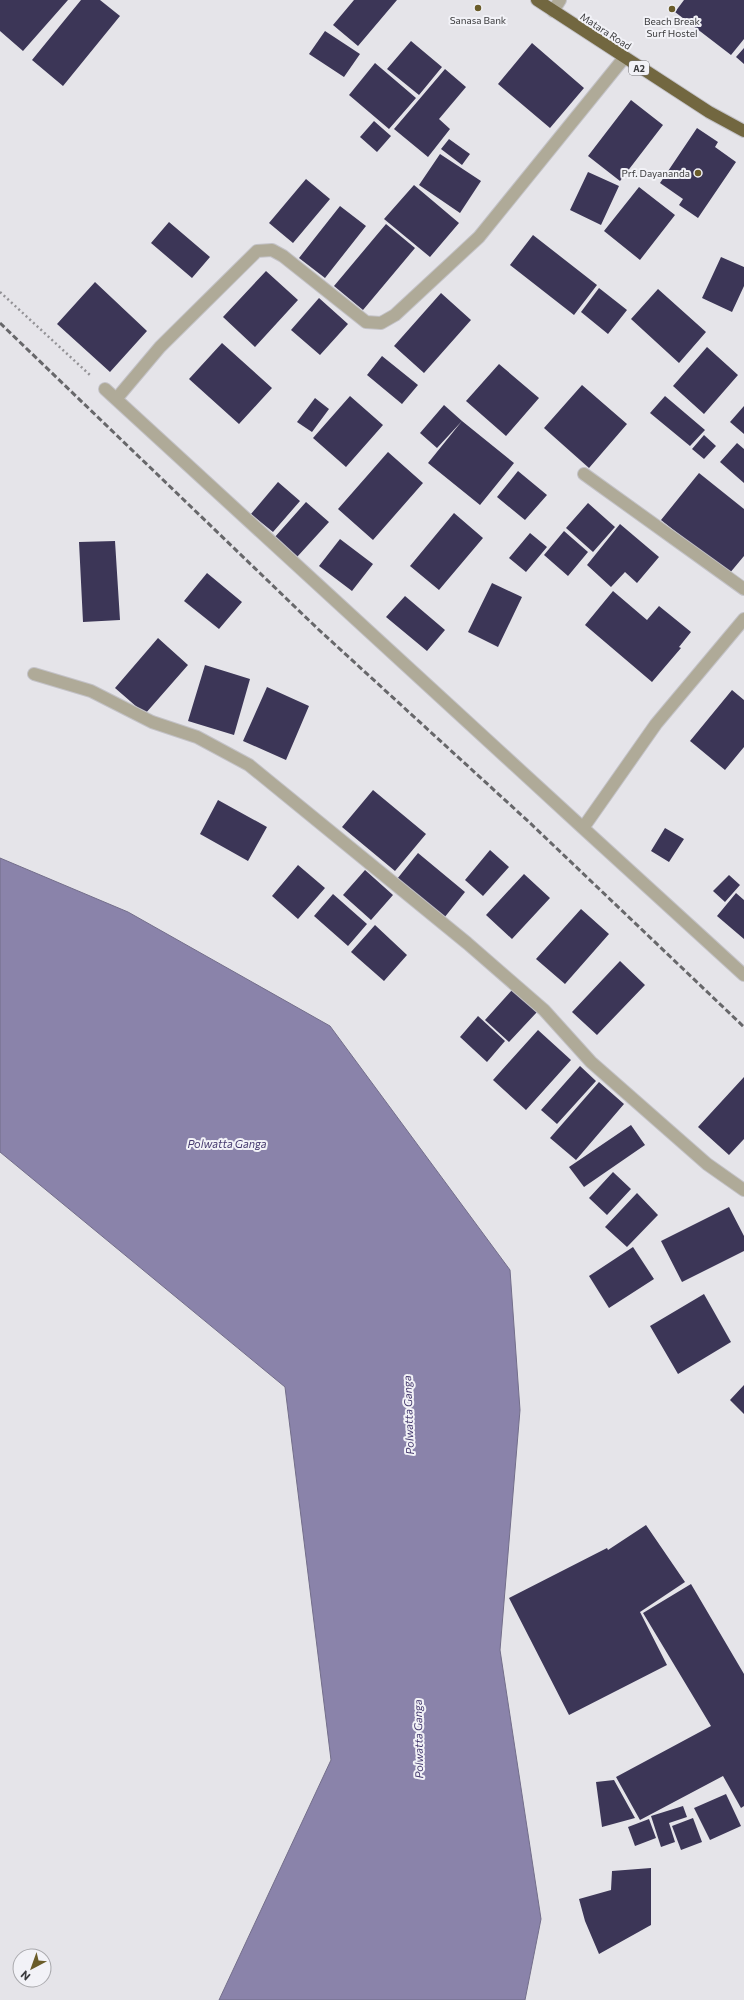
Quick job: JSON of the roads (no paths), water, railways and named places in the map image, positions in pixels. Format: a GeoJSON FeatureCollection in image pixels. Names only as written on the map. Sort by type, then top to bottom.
{"type":"FeatureCollection","features":[{"type":"Feature","properties":{"kind":"highway","name":"Matara Road"},"geometry":{"type":"LineString","coordinates":[[537,0],[709,112],[744,131]]}},
{"type":"Feature","properties":{"kind":"street"},"geometry":{"type":"LineString","coordinates":[[553,11],[560,0]]}},
{"type":"Feature","properties":{"kind":"street"},"geometry":{"type":"LineString","coordinates":[[117,398],[160,346],[257,251],[272,250],[283,256],[366,322],[381,323],[395,316],[479,237],[624,58]]}},
{"type":"Feature","properties":{"kind":"street"},"geometry":{"type":"LineString","coordinates":[[105,389],[117,398],[744,975]]}},
{"type":"Feature","properties":{"kind":"street"},"geometry":{"type":"LineString","coordinates":[[584,474],[744,589]]}},
{"type":"Feature","properties":{"kind":"street"},"geometry":{"type":"LineString","coordinates":[[583,828],[656,724],[744,619]]}},
{"type":"Feature","properties":{"kind":"street"},"geometry":{"type":"LineString","coordinates":[[34,674],[91,691],[152,722],[197,737],[249,765],[467,943],[544,1010],[590,1062],[707,1164],[744,1190]]}},
{"type":"Feature","properties":{"kind":"water","name":"Polwatta Ganga"},"geometry":{"type":"Polygon","coordinates":[[[0,858],[128,912],[330,1026],[510,1270],[520,1410],[500,1650],[541,1919],[525,2000],[219,2000],[331,1760],[285,1387],[0,1152],[0,858]]]}},
{"type":"Feature","properties":{"kind":"railway"},"geometry":{"type":"LineString","coordinates":[[0,323],[318,629],[529,822],[744,1027]]}},
{"type":"Feature","properties":{"kind":"place","name":"Sanasa Bank"},"geometry":{"type":"Point","coordinates":[478,8]}},
{"type":"Feature","properties":{"kind":"place","name":"Beach Break Surf Hostel"},"geometry":{"type":"Point","coordinates":[672,9]}},
{"type":"Feature","properties":{"kind":"place","name":"Prf. Dayananda"},"geometry":{"type":"Point","coordinates":[698,173]}}]}
